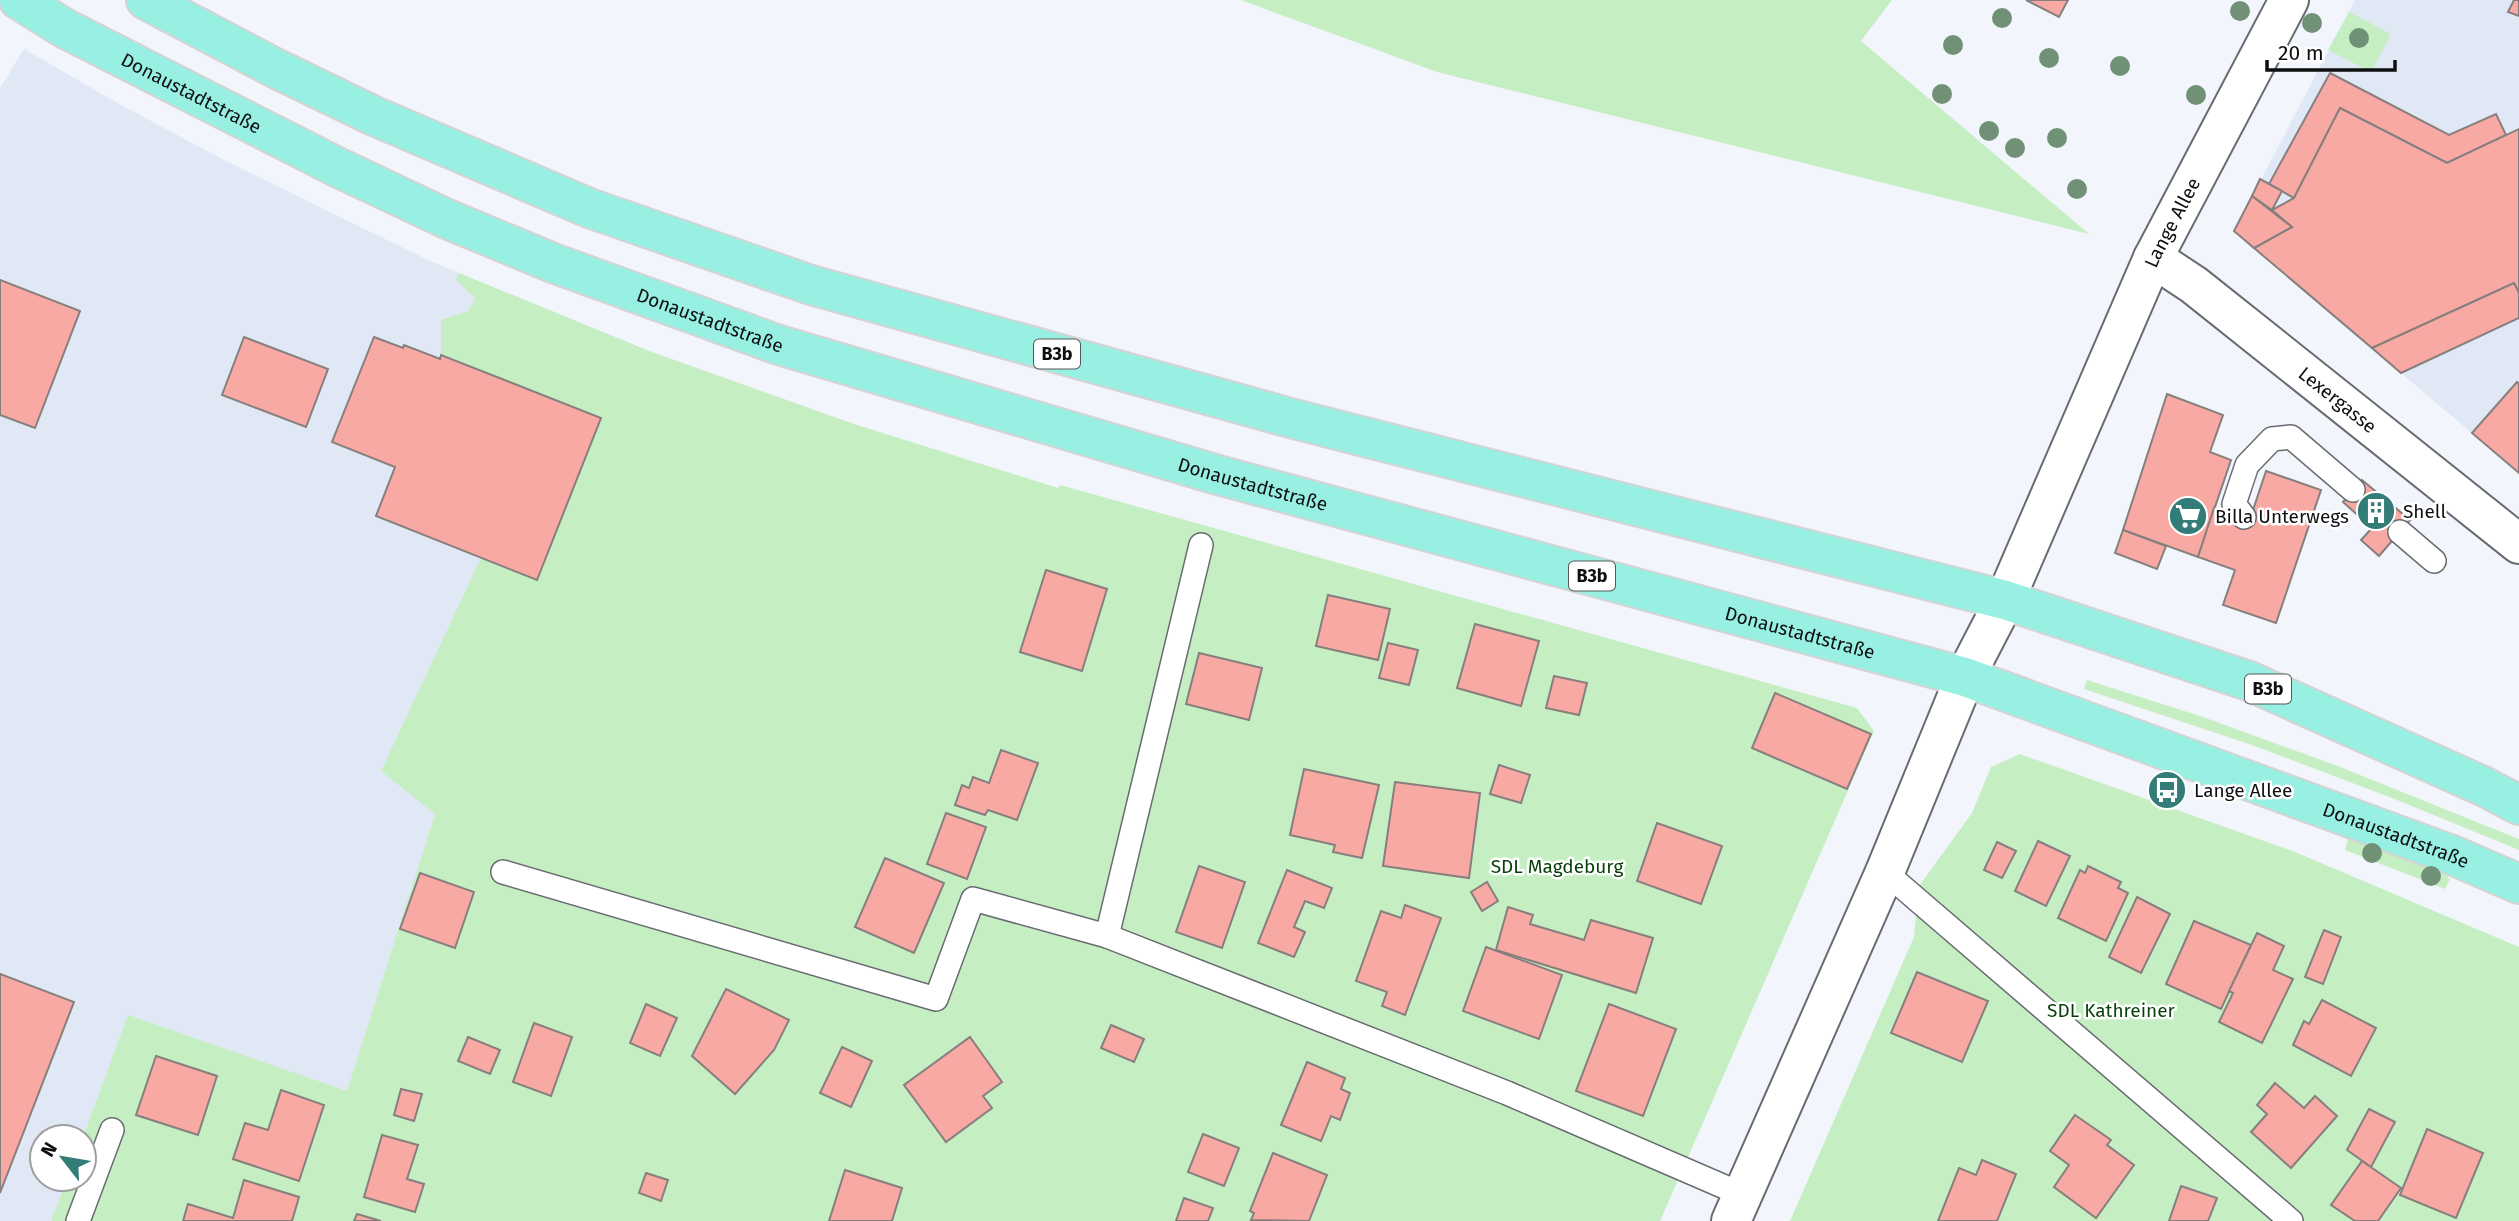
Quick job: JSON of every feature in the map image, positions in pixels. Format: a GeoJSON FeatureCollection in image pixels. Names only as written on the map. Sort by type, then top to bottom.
{"type":"FeatureCollection","features":[{"type":"Feature","properties":{"kind":"main road","name":"Donaustadtstraße"},"geometry":{"type":"LineString","coordinates":[[19,0],[64,28],[337,167],[447,219],[553,263],[779,345],[1218,475],[1965,677],[2452,855],[2519,884]]}},
{"type":"Feature","properties":{"kind":"main road","name":"B3b"},"geometry":{"type":"LineString","coordinates":[[146,0],[275,68],[374,116],[576,202],[811,285],[1294,419],[2006,600],[2249,681],[2485,787],[2519,805]]}},
{"type":"Feature","properties":{"kind":"street","name":"Lange Allee"},"geometry":{"type":"LineString","coordinates":[[1736,1208],[1885,872],[1965,677],[2006,600],[2153,258],[2289,0]]}},
{"type":"Feature","properties":{"kind":"street","name":"Lexergasse"},"geometry":{"type":"LineString","coordinates":[[2153,258],[2194,285],[2519,544]]}},
{"type":"Feature","properties":{"kind":"lane"},"geometry":{"type":"LineString","coordinates":[[2244,517],[2234,504],[2247,465],[2272,439],[2291,437],[2353,490]]}},
{"type":"Feature","properties":{"kind":"lane"},"geometry":{"type":"LineString","coordinates":[[2400,532],[2434,561]]}},
{"type":"Feature","properties":{"kind":"lane"},"geometry":{"type":"LineString","coordinates":[[1107,936],[1201,545]]}},
{"type":"Feature","properties":{"kind":"lane"},"geometry":{"type":"LineString","coordinates":[[503,872],[936,999],[973,899],[1107,936],[1507,1093],[1736,1208]]}},
{"type":"Feature","properties":{"kind":"lane"},"geometry":{"type":"LineString","coordinates":[[1885,872],[2291,1221]]}},
{"type":"Feature","properties":{"kind":"lane"},"geometry":{"type":"LineString","coordinates":[[78,1221],[112,1130]]}},
{"type":"Feature","properties":{"kind":"shaded area"},"geometry":{"type":"Polygon","coordinates":[[[2355,0],[2519,0],[2519,473],[2234,231],[2355,0]]]}},
{"type":"Feature","properties":{"kind":"shaded area"},"geometry":{"type":"Polygon","coordinates":[[[24,49],[224,160],[430,261],[649,351],[851,423],[435,814],[347,1092],[128,1016],[88,1123],[28,1123],[28,1193],[62,1193],[51,1221],[0,1221],[0,88],[24,49]]]}},
{"type":"Feature","properties":{"kind":"green space"},"geometry":{"type":"Polygon","coordinates":[[[1241,0],[1892,0],[1861,41],[2089,234],[1437,72],[1241,0]]]}},
{"type":"Feature","properties":{"kind":"green space"},"geometry":{"type":"Polygon","coordinates":[[[2349,12],[2391,34],[2371,72],[2328,50],[2349,12]]]}},
{"type":"Feature","properties":{"kind":"green space","name":"SDL Magdeburg"},"geometry":{"type":"Polygon","coordinates":[[[459,273],[649,351],[851,423],[1058,488],[1060,485],[1857,708],[1874,731],[1660,1221],[51,1221],[62,1193],[98,1193],[98,1123],[88,1123],[128,1015],[347,1091],[435,814],[381,771],[481,558],[441,355],[441,320],[469,311],[475,298],[456,280],[459,273]]]}},
{"type":"Feature","properties":{"kind":"green space"},"geometry":{"type":"Polygon","coordinates":[[[2087,680],[2203,717],[2335,765],[2519,839],[2519,850],[2252,745],[2084,689],[2087,680]]]}},
{"type":"Feature","properties":{"kind":"green space","name":"SDL Kathreiner"},"geometry":{"type":"Polygon","coordinates":[[[2020,754],[2295,852],[2519,947],[2519,1221],[1790,1221],[1914,937],[1919,886],[1972,813],[1991,767],[2020,754]]]}},
{"type":"Feature","properties":{"kind":"green space"},"geometry":{"type":"Polygon","coordinates":[[[2348,839],[2369,844],[2444,873],[2450,879],[2445,889],[2345,850],[2348,839]]]}},
{"type":"Feature","properties":{"kind":"building"},"geometry":{"type":"Polygon","coordinates":[[[2026,0],[2068,0],[2059,17],[2026,0]]]}},
{"type":"Feature","properties":{"kind":"building"},"geometry":{"type":"Polygon","coordinates":[[[2514,0],[2519,0],[2519,16],[2508,12],[2514,0]]]}},
{"type":"Feature","properties":{"kind":"building"},"geometry":{"type":"Polygon","coordinates":[[[2330,73],[2449,135],[2496,114],[2506,135],[2447,163],[2340,108],[2294,198],[2269,184],[2330,73]]]}},
{"type":"Feature","properties":{"kind":"building"},"geometry":{"type":"Polygon","coordinates":[[[2340,108],[2447,163],[2519,129],[2519,293],[2514,283],[2372,348],[2254,248],[2292,227],[2272,210],[2294,198],[2340,108]]]}},
{"type":"Feature","properties":{"kind":"building"},"geometry":{"type":"Polygon","coordinates":[[[2260,179],[2282,191],[2272,210],[2252,196],[2260,179]]]}},
{"type":"Feature","properties":{"kind":"building"},"geometry":{"type":"Polygon","coordinates":[[[2252,196],[2292,227],[2254,248],[2234,231],[2252,196]]]}},
{"type":"Feature","properties":{"kind":"building"},"geometry":{"type":"Polygon","coordinates":[[[0,280],[80,311],[35,428],[0,415],[0,280]]]}},
{"type":"Feature","properties":{"kind":"building"},"geometry":{"type":"Polygon","coordinates":[[[2514,283],[2519,293],[2519,318],[2401,373],[2372,348],[2514,283]]]}},
{"type":"Feature","properties":{"kind":"building"},"geometry":{"type":"Polygon","coordinates":[[[244,337],[328,369],[306,427],[222,395],[244,337]]]}},
{"type":"Feature","properties":{"kind":"building"},"geometry":{"type":"Polygon","coordinates":[[[374,337],[440,359],[441,355],[601,418],[537,580],[376,516],[395,467],[332,442],[374,337]]]}},
{"type":"Feature","properties":{"kind":"building"},"geometry":{"type":"Polygon","coordinates":[[[2517,382],[2519,384],[2519,473],[2472,433],[2517,382]]]}},
{"type":"Feature","properties":{"kind":"building"},"geometry":{"type":"Polygon","coordinates":[[[2167,394],[2223,415],[2210,452],[2231,460],[2198,557],[2123,530],[2167,394]]]}},
{"type":"Feature","properties":{"kind":"building"},"geometry":{"type":"Polygon","coordinates":[[[2266,471],[2321,490],[2276,623],[2223,605],[2235,570],[2198,557],[2214,508],[2250,519],[2266,471]]]}},
{"type":"Feature","properties":{"kind":"building","name":"Shell"},"geometry":{"type":"Polygon","coordinates":[[[2362,480],[2410,520],[2379,556],[2361,540],[2372,528],[2343,502],[2362,480]]]}},
{"type":"Feature","properties":{"kind":"building"},"geometry":{"type":"Polygon","coordinates":[[[2123,530],[2166,546],[2157,569],[2115,553],[2123,530]]]}},
{"type":"Feature","properties":{"kind":"building"},"geometry":{"type":"Polygon","coordinates":[[[1046,570],[1107,589],[1082,671],[1020,652],[1046,570]]]}},
{"type":"Feature","properties":{"kind":"building"},"geometry":{"type":"Polygon","coordinates":[[[1328,595],[1390,609],[1378,660],[1316,646],[1328,595]]]}},
{"type":"Feature","properties":{"kind":"building"},"geometry":{"type":"Polygon","coordinates":[[[1475,624],[1539,641],[1521,706],[1457,688],[1475,624]]]}},
{"type":"Feature","properties":{"kind":"building"},"geometry":{"type":"Polygon","coordinates":[[[1388,643],[1418,650],[1409,685],[1379,678],[1388,643]]]}},
{"type":"Feature","properties":{"kind":"building"},"geometry":{"type":"Polygon","coordinates":[[[1199,653],[1262,668],[1249,720],[1186,704],[1199,653]]]}},
{"type":"Feature","properties":{"kind":"building"},"geometry":{"type":"Polygon","coordinates":[[[1554,676],[1587,683],[1579,715],[1546,708],[1554,676]]]}},
{"type":"Feature","properties":{"kind":"building"},"geometry":{"type":"Polygon","coordinates":[[[1775,693],[1871,734],[1847,789],[1752,748],[1775,693]]]}},
{"type":"Feature","properties":{"kind":"building"},"geometry":{"type":"Polygon","coordinates":[[[1001,750],[1038,763],[1017,820],[988,810],[985,815],[955,805],[962,785],[969,788],[973,777],[989,783],[1001,750]]]}},
{"type":"Feature","properties":{"kind":"building"},"geometry":{"type":"Polygon","coordinates":[[[1499,765],[1530,775],[1521,803],[1490,794],[1499,765]]]}},
{"type":"Feature","properties":{"kind":"building"},"geometry":{"type":"Polygon","coordinates":[[[1304,769],[1379,785],[1362,858],[1333,852],[1335,845],[1290,835],[1304,769]]]}},
{"type":"Feature","properties":{"kind":"building"},"geometry":{"type":"Polygon","coordinates":[[[1395,782],[1480,793],[1469,878],[1383,866],[1395,782]]]}},
{"type":"Feature","properties":{"kind":"building"},"geometry":{"type":"Polygon","coordinates":[[[946,813],[986,827],[967,879],[927,864],[946,813]]]}},
{"type":"Feature","properties":{"kind":"building"},"geometry":{"type":"Polygon","coordinates":[[[1657,823],[1722,846],[1701,904],[1637,881],[1657,823]]]}},
{"type":"Feature","properties":{"kind":"building"},"geometry":{"type":"Polygon","coordinates":[[[2038,841],[2070,856],[2046,906],[2015,891],[2038,841]]]}},
{"type":"Feature","properties":{"kind":"building"},"geometry":{"type":"Polygon","coordinates":[[[1997,842],[2016,851],[2002,878],[1984,870],[1997,842]]]}},
{"type":"Feature","properties":{"kind":"building"},"geometry":{"type":"Polygon","coordinates":[[[885,858],[944,883],[914,953],[855,927],[885,858]]]}},
{"type":"Feature","properties":{"kind":"building"},"geometry":{"type":"Polygon","coordinates":[[[1199,866],[1245,882],[1222,948],[1176,932],[1199,866]]]}},
{"type":"Feature","properties":{"kind":"building"},"geometry":{"type":"Polygon","coordinates":[[[2088,866],[2121,882],[2118,888],[2128,893],[2106,941],[2058,918],[2080,870],[2085,873],[2088,866]]]}},
{"type":"Feature","properties":{"kind":"building"},"geometry":{"type":"Polygon","coordinates":[[[1287,870],[1332,888],[1324,908],[1305,901],[1294,927],[1305,932],[1294,957],[1258,943],[1287,870]]]}},
{"type":"Feature","properties":{"kind":"building"},"geometry":{"type":"Polygon","coordinates":[[[420,873],[474,892],[455,948],[400,929],[420,873]]]}},
{"type":"Feature","properties":{"kind":"building"},"geometry":{"type":"Polygon","coordinates":[[[1487,882],[1498,901],[1482,911],[1471,892],[1487,882]]]}},
{"type":"Feature","properties":{"kind":"building"},"geometry":{"type":"Polygon","coordinates":[[[2137,897],[2170,914],[2141,973],[2109,957],[2137,897]]]}},
{"type":"Feature","properties":{"kind":"building"},"geometry":{"type":"Polygon","coordinates":[[[1405,905],[1441,918],[1405,1015],[1382,1006],[1387,992],[1356,981],[1381,911],[1401,918],[1405,905]]]}},
{"type":"Feature","properties":{"kind":"building"},"geometry":{"type":"Polygon","coordinates":[[[1508,907],[1533,915],[1530,924],[1584,940],[1591,920],[1653,938],[1636,993],[1496,950],[1508,907]]]}},
{"type":"Feature","properties":{"kind":"building"},"geometry":{"type":"Polygon","coordinates":[[[2194,921],[2251,945],[2221,1009],[2166,984],[2194,921]]]}},
{"type":"Feature","properties":{"kind":"building"},"geometry":{"type":"Polygon","coordinates":[[[2324,930],[2341,937],[2323,984],[2305,977],[2324,930]]]}},
{"type":"Feature","properties":{"kind":"building"},"geometry":{"type":"Polygon","coordinates":[[[2257,933],[2284,946],[2273,970],[2293,979],[2262,1043],[2219,1022],[2233,993],[2229,991],[2257,933]]]}},
{"type":"Feature","properties":{"kind":"building"},"geometry":{"type":"Polygon","coordinates":[[[1486,947],[1562,975],[1539,1039],[1463,1011],[1486,947]]]}},
{"type":"Feature","properties":{"kind":"building"},"geometry":{"type":"Polygon","coordinates":[[[1917,972],[1988,1001],[1962,1062],[1891,1033],[1917,972]]]}},
{"type":"Feature","properties":{"kind":"building"},"geometry":{"type":"Polygon","coordinates":[[[0,974],[74,1002],[0,1193],[0,974]]]}},
{"type":"Feature","properties":{"kind":"building"},"geometry":{"type":"Polygon","coordinates":[[[726,989],[789,1020],[774,1050],[735,1094],[692,1056],[726,989]]]}},
{"type":"Feature","properties":{"kind":"building"},"geometry":{"type":"Polygon","coordinates":[[[2322,1000],[2376,1028],[2351,1076],[2293,1045],[2304,1021],[2309,1024],[2322,1000]]]}},
{"type":"Feature","properties":{"kind":"building"},"geometry":{"type":"Polygon","coordinates":[[[646,1004],[677,1018],[660,1056],[630,1043],[646,1004]]]}},
{"type":"Feature","properties":{"kind":"building"},"geometry":{"type":"Polygon","coordinates":[[[1609,1004],[1676,1029],[1643,1116],[1576,1091],[1609,1004]]]}},
{"type":"Feature","properties":{"kind":"building"},"geometry":{"type":"Polygon","coordinates":[[[534,1023],[572,1037],[551,1096],[513,1082],[534,1023]]]}},
{"type":"Feature","properties":{"kind":"building"},"geometry":{"type":"Polygon","coordinates":[[[1111,1025],[1144,1039],[1134,1062],[1101,1048],[1111,1025]]]}},
{"type":"Feature","properties":{"kind":"building"},"geometry":{"type":"Polygon","coordinates":[[[468,1037],[500,1050],[490,1074],[458,1061],[468,1037]]]}},
{"type":"Feature","properties":{"kind":"building"},"geometry":{"type":"Polygon","coordinates":[[[970,1037],[1002,1082],[983,1096],[992,1108],[946,1142],[904,1085],[970,1037]]]}},
{"type":"Feature","properties":{"kind":"building"},"geometry":{"type":"Polygon","coordinates":[[[842,1047],[872,1061],[851,1107],[820,1093],[842,1047]]]}},
{"type":"Feature","properties":{"kind":"building"},"geometry":{"type":"Polygon","coordinates":[[[156,1056],[217,1076],[198,1135],[136,1115],[156,1056]]]}},
{"type":"Feature","properties":{"kind":"building"},"geometry":{"type":"Polygon","coordinates":[[[1307,1062],[1345,1078],[1341,1089],[1350,1093],[1340,1120],[1331,1116],[1321,1141],[1281,1125],[1307,1062]]]}},
{"type":"Feature","properties":{"kind":"building"},"geometry":{"type":"Polygon","coordinates":[[[2275,1083],[2304,1108],[2315,1096],[2337,1116],[2291,1168],[2251,1132],[2267,1114],[2257,1105],[2275,1083]]]}},
{"type":"Feature","properties":{"kind":"building"},"geometry":{"type":"Polygon","coordinates":[[[401,1089],[422,1094],[414,1121],[394,1115],[401,1089]]]}},
{"type":"Feature","properties":{"kind":"building"},"geometry":{"type":"Polygon","coordinates":[[[281,1090],[324,1105],[299,1181],[233,1159],[245,1123],[268,1130],[281,1090]]]}},
{"type":"Feature","properties":{"kind":"building"},"geometry":{"type":"Polygon","coordinates":[[[2369,1109],[2395,1122],[2371,1167],[2347,1150],[2369,1109]]]}},
{"type":"Feature","properties":{"kind":"building"},"geometry":{"type":"Polygon","coordinates":[[[2075,1115],[2111,1140],[2107,1145],[2134,1165],[2096,1218],[2054,1187],[2069,1165],[2050,1151],[2075,1115]]]}},
{"type":"Feature","properties":{"kind":"building"},"geometry":{"type":"Polygon","coordinates":[[[2427,1129],[2483,1153],[2456,1218],[2400,1195],[2427,1129]]]}},
{"type":"Feature","properties":{"kind":"building"},"geometry":{"type":"Polygon","coordinates":[[[1203,1134],[1239,1148],[1224,1186],[1188,1172],[1203,1134]]]}},
{"type":"Feature","properties":{"kind":"building"},"geometry":{"type":"Polygon","coordinates":[[[382,1135],[418,1145],[407,1179],[424,1184],[415,1212],[364,1197],[382,1135]]]}},
{"type":"Feature","properties":{"kind":"building"},"geometry":{"type":"Polygon","coordinates":[[[1273,1153],[1327,1175],[1309,1221],[1251,1220],[1254,1213],[1250,1211],[1273,1153]]]}},
{"type":"Feature","properties":{"kind":"building"},"geometry":{"type":"Polygon","coordinates":[[[1982,1160],[2016,1174],[1997,1221],[1938,1221],[1959,1168],[1976,1175],[1982,1160]]]}},
{"type":"Feature","properties":{"kind":"building"},"geometry":{"type":"Polygon","coordinates":[[[2362,1161],[2401,1188],[2378,1221],[2355,1221],[2331,1205],[2362,1161]]]}},
{"type":"Feature","properties":{"kind":"building"},"geometry":{"type":"Polygon","coordinates":[[[845,1170],[902,1188],[892,1221],[829,1221],[845,1170]]]}},
{"type":"Feature","properties":{"kind":"building"},"geometry":{"type":"Polygon","coordinates":[[[646,1173],[668,1180],[661,1201],[639,1193],[646,1173]]]}},
{"type":"Feature","properties":{"kind":"building"},"geometry":{"type":"Polygon","coordinates":[[[244,1180],[299,1197],[292,1221],[183,1221],[188,1204],[233,1218],[244,1180]]]}},
{"type":"Feature","properties":{"kind":"building"},"geometry":{"type":"Polygon","coordinates":[[[2181,1186],[2217,1198],[2208,1221],[2169,1221],[2181,1186]]]}},
{"type":"Feature","properties":{"kind":"building"},"geometry":{"type":"Polygon","coordinates":[[[1184,1198],[1213,1208],[1208,1221],[1176,1221],[1184,1198]]]}},
{"type":"Feature","properties":{"kind":"building"},"geometry":{"type":"Polygon","coordinates":[[[357,1214],[381,1221],[354,1221],[357,1214]]]}},
{"type":"Feature","properties":{"kind":"place","name":"Shell"},"geometry":{"type":"Point","coordinates":[2376,511]}},
{"type":"Feature","properties":{"kind":"place","name":"Billa Unterwegs"},"geometry":{"type":"Point","coordinates":[2188,516]}},
{"type":"Feature","properties":{"kind":"place","name":"Lange Allee"},"geometry":{"type":"Point","coordinates":[2167,790]}}]}
